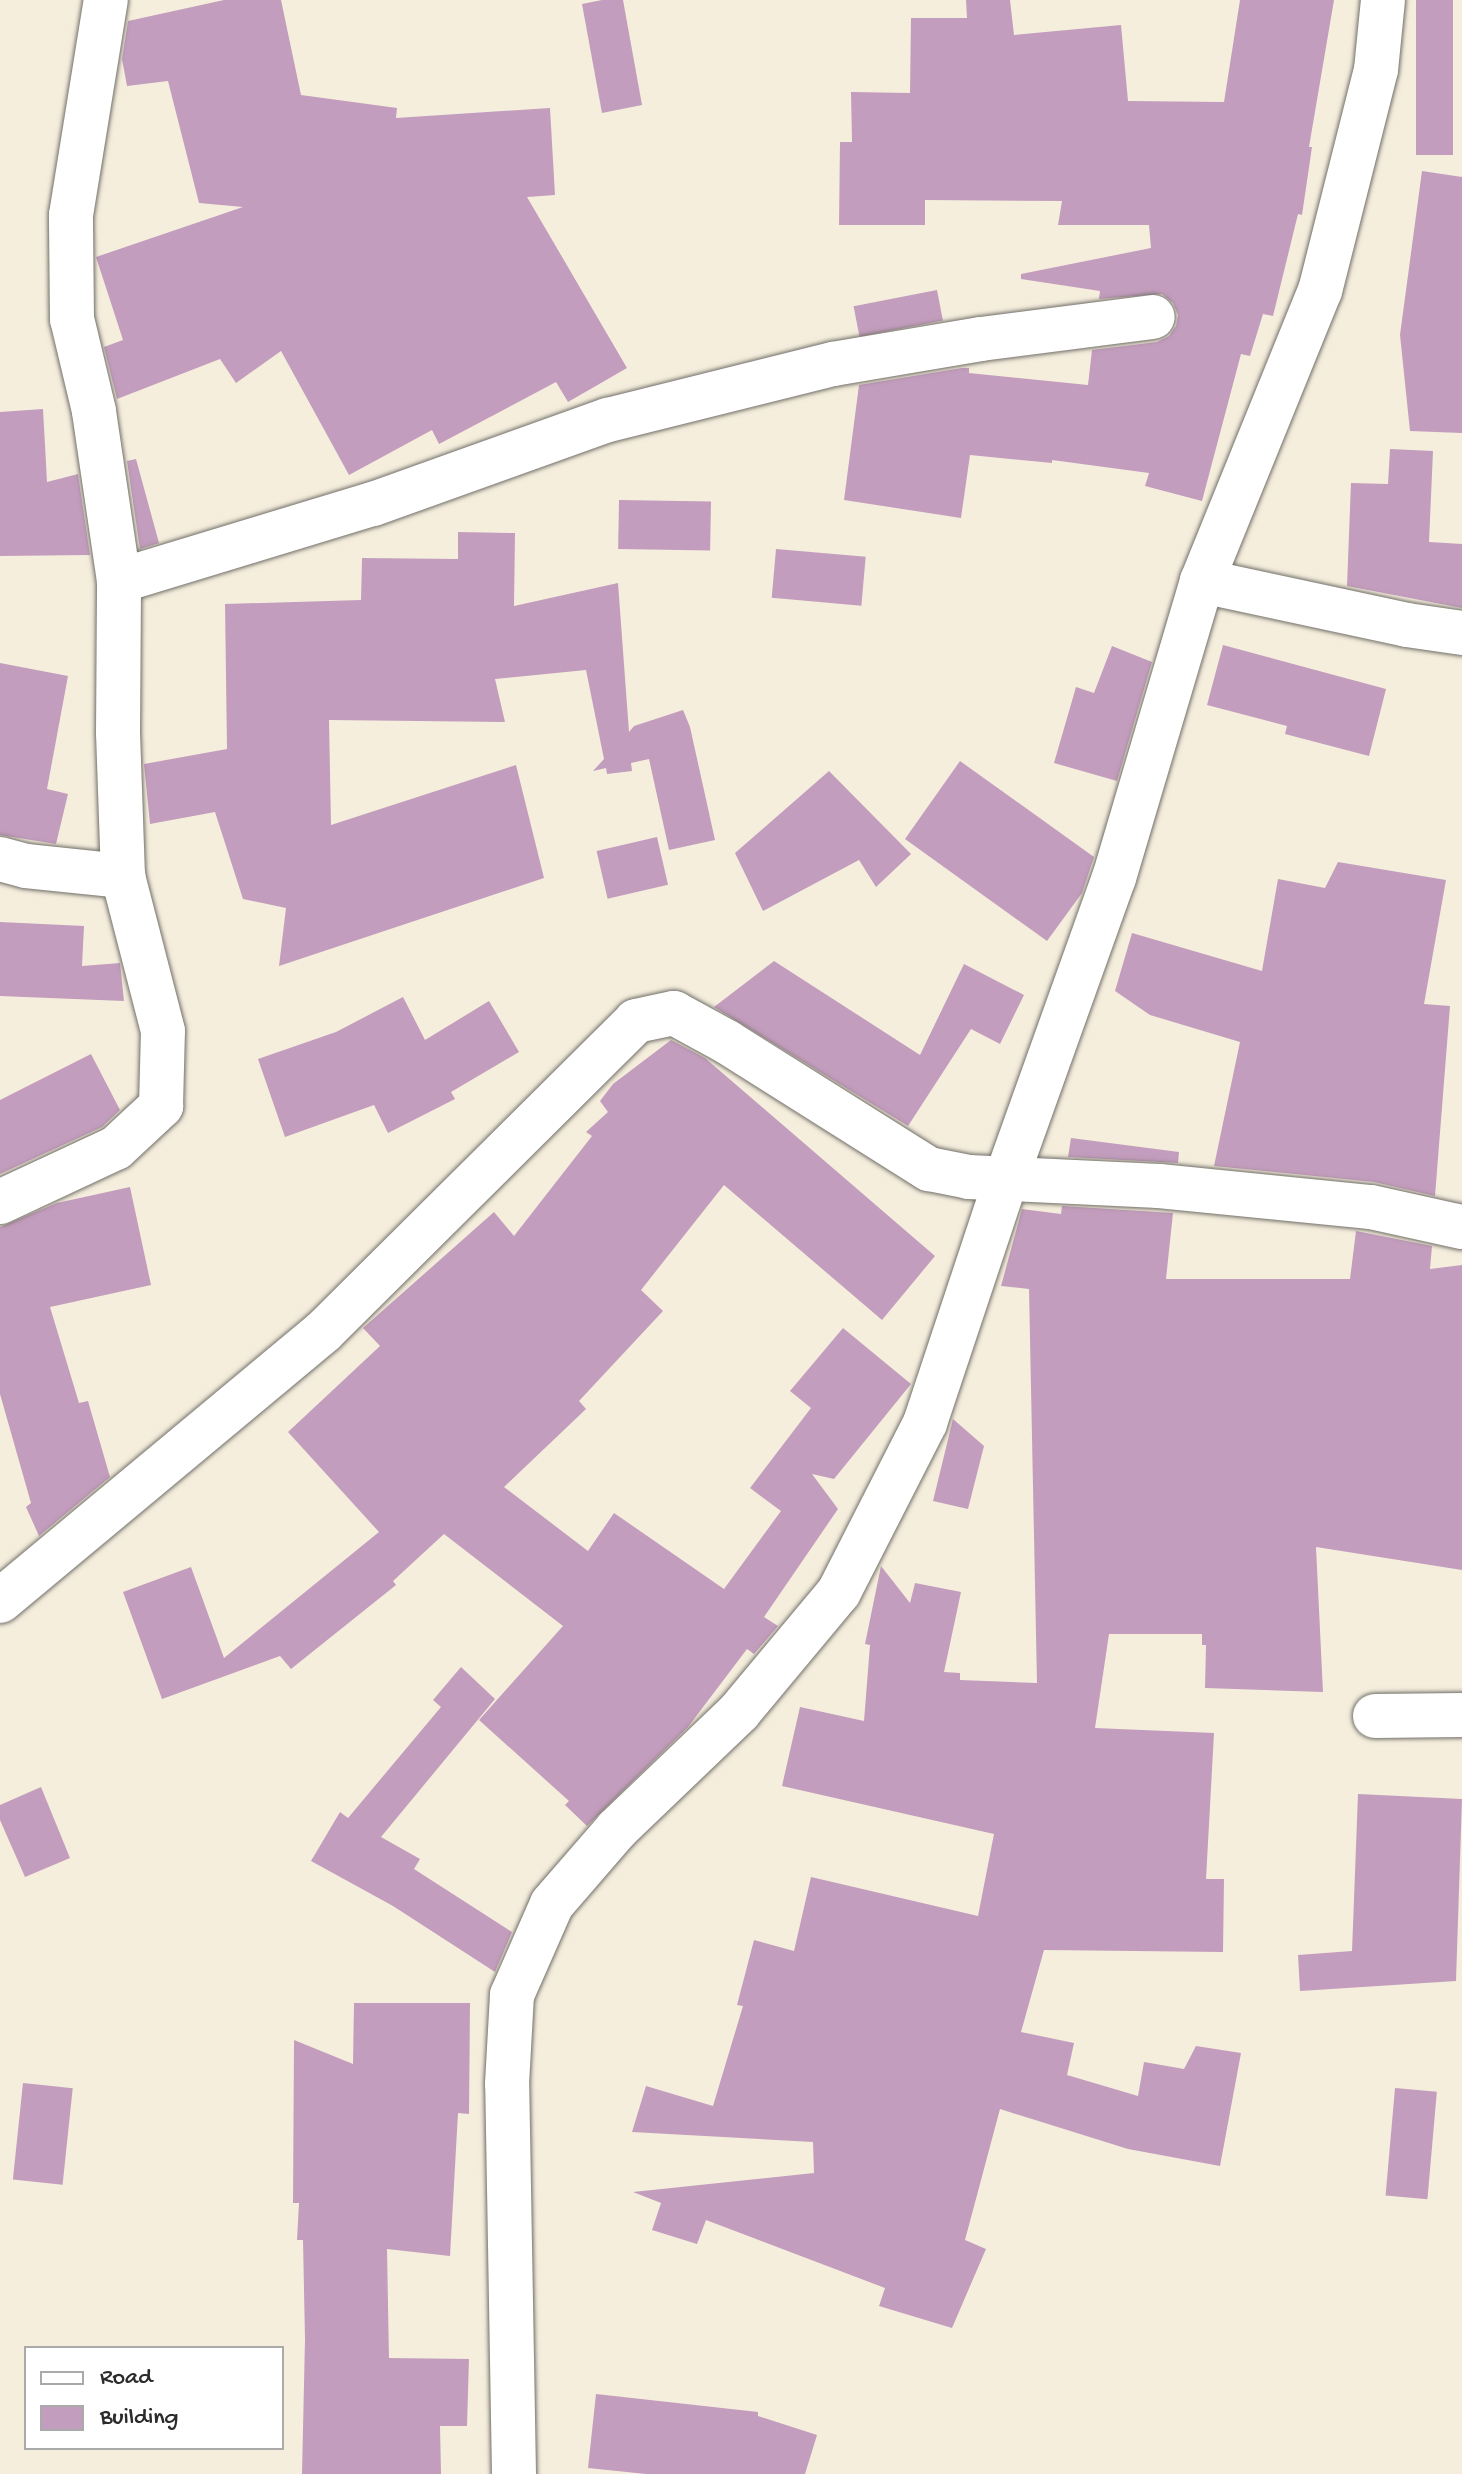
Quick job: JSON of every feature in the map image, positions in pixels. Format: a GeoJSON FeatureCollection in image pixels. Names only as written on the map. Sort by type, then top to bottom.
{"type":"FeatureCollection","features":[{"type":"Feature","properties":{"kind":"street"},"geometry":{"type":"LineString","coordinates":[[0,1202],[116,1148],[161,1106],[163,1031],[123,876],[118,733],[119,581],[94,411],[72,319],[71,215],[106,0]]}},
{"type":"Feature","properties":{"kind":"street"},"geometry":{"type":"LineString","coordinates":[[514,2474],[507,2084],[512,1995],[552,1904],[617,1829],[739,1712],[839,1592],[925,1423],[1006,1179],[1114,878],[1202,581],[1320,291],[1376,70],[1383,0]]}},
{"type":"Feature","properties":{"kind":"street"},"geometry":{"type":"LineString","coordinates":[[119,581],[373,504],[608,420],[833,364],[981,339],[1153,317]]}},
{"type":"Feature","properties":{"kind":"street"},"geometry":{"type":"LineString","coordinates":[[1202,581],[1407,625],[1462,633]]}},
{"type":"Feature","properties":{"kind":"street"},"geometry":{"type":"LineString","coordinates":[[0,859],[26,866],[123,876]]}},
{"type":"Feature","properties":{"kind":"street"},"geometry":{"type":"LineString","coordinates":[[0,1601],[323,1332],[509,1151],[636,1021],[674,1013],[727,1042],[929,1169],[969,1177],[1159,1186],[1356,1206],[1462,1227]]}},
{"type":"Feature","properties":{"kind":"street"},"geometry":{"type":"LineString","coordinates":[[1375,1716],[1462,1715]]}},
{"type":"Feature","properties":{"kind":"building"},"geometry":{"type":"Polygon","coordinates":[[[224,0],[281,0],[301,95],[397,108],[396,118],[550,108],[555,195],[527,197],[627,368],[568,402],[556,382],[439,444],[432,430],[349,475],[281,351],[236,383],[220,359],[117,399],[104,347],[123,340],[96,257],[243,207],[199,203],[168,81],[127,86],[122,59],[128,21],[224,0]]]}},
{"type":"Feature","properties":{"kind":"building"},"geometry":{"type":"Polygon","coordinates":[[[623,0],[642,105],[602,113],[582,4],[623,0]]]}},
{"type":"Feature","properties":{"kind":"building"},"geometry":{"type":"Polygon","coordinates":[[[966,0],[1010,0],[1014,35],[1121,25],[1128,101],[1224,102],[1240,0],[1334,0],[1309,147],[1312,147],[1302,215],[1298,214],[1273,316],[1263,314],[1250,356],[1241,354],[1202,501],[1145,486],[1149,473],[1052,460],[1052,463],[970,455],[961,518],[844,500],[859,385],[969,368],[969,373],[1088,385],[1092,350],[1157,342],[1169,336],[1176,326],[1178,315],[1173,303],[1162,294],[1099,299],[1100,291],[1021,279],[1021,274],[1151,248],[1149,225],[1058,225],[1062,201],[925,200],[925,225],[839,225],[840,142],[852,142],[851,92],[910,93],[911,18],[967,18],[966,0]]]}},
{"type":"Feature","properties":{"kind":"building"},"geometry":{"type":"Polygon","coordinates":[[[1416,0],[1453,0],[1453,155],[1416,155],[1416,0]]]}},
{"type":"Feature","properties":{"kind":"building"},"geometry":{"type":"Polygon","coordinates":[[[1422,171],[1462,177],[1462,433],[1410,431],[1400,335],[1422,171]]]}},
{"type":"Feature","properties":{"kind":"building"},"geometry":{"type":"Polygon","coordinates":[[[937,290],[943,320],[859,337],[854,306],[937,290]]]}},
{"type":"Feature","properties":{"kind":"building"},"geometry":{"type":"Polygon","coordinates":[[[43,409],[47,482],[78,474],[90,555],[0,556],[0,412],[43,409]]]}},
{"type":"Feature","properties":{"kind":"building"},"geometry":{"type":"Polygon","coordinates":[[[1390,449],[1433,451],[1429,542],[1462,544],[1462,608],[1347,586],[1351,483],[1388,484],[1390,449]]]}},
{"type":"Feature","properties":{"kind":"building"},"geometry":{"type":"Polygon","coordinates":[[[136,459],[159,543],[140,549],[127,461],[136,459]]]}},
{"type":"Feature","properties":{"kind":"building"},"geometry":{"type":"Polygon","coordinates":[[[619,500],[711,502],[710,551],[618,549],[619,500]]]}},
{"type":"Feature","properties":{"kind":"building"},"geometry":{"type":"Polygon","coordinates":[[[458,532],[515,533],[514,606],[618,583],[629,732],[634,726],[683,710],[690,727],[715,840],[669,850],[649,759],[631,763],[632,771],[607,774],[606,768],[593,771],[604,759],[586,670],[495,679],[505,722],[329,720],[331,825],[516,765],[544,878],[279,966],[286,908],[243,899],[215,812],[150,824],[144,764],[227,749],[225,604],[361,600],[362,558],[458,559],[458,532]]]}},
{"type":"Feature","properties":{"kind":"building"},"geometry":{"type":"Polygon","coordinates":[[[776,549],[866,557],[861,606],[772,598],[776,549]]]}},
{"type":"Feature","properties":{"kind":"building"},"geometry":{"type":"Polygon","coordinates":[[[1223,645],[1386,689],[1369,756],[1285,734],[1287,726],[1207,705],[1223,645]]]}},
{"type":"Feature","properties":{"kind":"building"},"geometry":{"type":"Polygon","coordinates":[[[1112,646],[1152,662],[1117,781],[1054,763],[1076,687],[1094,693],[1112,646]]]}},
{"type":"Feature","properties":{"kind":"building"},"geometry":{"type":"Polygon","coordinates":[[[0,663],[68,676],[47,789],[68,794],[56,844],[0,835],[0,663]]]}},
{"type":"Feature","properties":{"kind":"building"},"geometry":{"type":"Polygon","coordinates":[[[960,761],[1094,857],[1082,893],[1047,941],[905,839],[960,761]]]}},
{"type":"Feature","properties":{"kind":"building"},"geometry":{"type":"Polygon","coordinates":[[[829,771],[911,854],[876,887],[859,860],[763,911],[735,853],[829,771]]]}},
{"type":"Feature","properties":{"kind":"building"},"geometry":{"type":"Polygon","coordinates":[[[657,837],[668,885],[608,899],[597,851],[657,837]]]}},
{"type":"Feature","properties":{"kind":"building"},"geometry":{"type":"Polygon","coordinates":[[[1338,862],[1446,880],[1424,1004],[1450,1006],[1435,1196],[1374,1182],[1214,1166],[1240,1042],[1150,1015],[1115,991],[1132,933],[1262,971],[1278,879],[1325,888],[1338,862]]]}},
{"type":"Feature","properties":{"kind":"building"},"geometry":{"type":"Polygon","coordinates":[[[0,922],[84,926],[82,966],[120,963],[124,1001],[0,996],[0,922]]]}},
{"type":"Feature","properties":{"kind":"building"},"geometry":{"type":"Polygon","coordinates":[[[774,961],[920,1055],[964,964],[1024,995],[1000,1044],[971,1029],[908,1126],[714,1007],[774,961]]]}},
{"type":"Feature","properties":{"kind":"building"},"geometry":{"type":"Polygon","coordinates":[[[403,997],[425,1040],[489,1001],[519,1052],[451,1092],[455,1099],[388,1133],[374,1105],[285,1137],[258,1059],[336,1032],[403,997]]]}},
{"type":"Feature","properties":{"kind":"building"},"geometry":{"type":"Polygon","coordinates":[[[671,1040],[705,1058],[935,1256],[882,1320],[724,1185],[641,1290],[663,1311],[579,1401],[586,1409],[504,1487],[588,1551],[614,1513],[724,1589],[781,1511],[750,1488],[811,1408],[790,1391],[843,1328],[911,1384],[834,1479],[812,1474],[838,1509],[764,1617],[778,1626],[754,1654],[747,1649],[688,1727],[587,1826],[565,1805],[569,1801],[479,1720],[563,1626],[444,1534],[393,1581],[396,1585],[291,1669],[280,1656],[162,1699],[123,1592],[191,1567],[224,1658],[379,1532],[288,1432],[380,1346],[363,1328],[494,1212],[514,1236],[592,1136],[586,1132],[608,1112],[600,1101],[613,1084],[671,1040]]]}},
{"type":"Feature","properties":{"kind":"building"},"geometry":{"type":"Polygon","coordinates":[[[91,1054],[120,1110],[102,1127],[0,1174],[0,1100],[91,1054]]]}},
{"type":"Feature","properties":{"kind":"building"},"geometry":{"type":"Polygon","coordinates":[[[1071,1138],[1179,1152],[1178,1163],[1068,1157],[1071,1138]]]}},
{"type":"Feature","properties":{"kind":"building"},"geometry":{"type":"Polygon","coordinates":[[[130,1187],[151,1285],[50,1307],[79,1403],[88,1401],[110,1477],[39,1536],[26,1507],[31,1503],[0,1394],[0,1227],[57,1203],[130,1187]]]}},
{"type":"Feature","properties":{"kind":"building"},"geometry":{"type":"Polygon","coordinates":[[[1062,1206],[1173,1213],[1166,1279],[1350,1279],[1356,1231],[1432,1246],[1430,1269],[1462,1265],[1462,1570],[1316,1547],[1323,1692],[1205,1688],[1206,1645],[1202,1645],[1202,1634],[1109,1634],[1095,1728],[1214,1733],[1206,1879],[1224,1879],[1223,1952],[1044,1950],[1021,2032],[1074,2043],[1067,2075],[1138,2096],[1144,2062],[1184,2069],[1196,2046],[1241,2053],[1220,2166],[1128,2149],[1000,2109],[965,2240],[986,2249],[952,2328],[879,2306],[885,2288],[706,2220],[697,2244],[652,2230],[661,2203],[633,2192],[814,2173],[813,2142],[632,2132],[646,2086],[713,2106],[743,2006],[737,2005],[754,1940],[794,1951],[811,1877],[978,1916],[994,1834],[782,1786],[800,1707],[864,1721],[870,1645],[865,1644],[881,1566],[910,1603],[915,1583],[961,1592],[944,1672],[960,1673],[960,1680],[1037,1683],[1029,1289],[1001,1286],[1022,1209],[1061,1214],[1062,1206]]]}},
{"type":"Feature","properties":{"kind":"building"},"geometry":{"type":"Polygon","coordinates":[[[953,1419],[984,1446],[968,1509],[933,1501],[953,1419]]]}},
{"type":"Feature","properties":{"kind":"building"},"geometry":{"type":"Polygon","coordinates":[[[461,1667],[495,1699],[381,1837],[420,1859],[414,1869],[512,1932],[495,1972],[393,1906],[311,1861],[340,1812],[348,1818],[441,1707],[433,1700],[461,1667]]]}},
{"type":"Feature","properties":{"kind":"building"},"geometry":{"type":"Polygon","coordinates":[[[41,1787],[70,1858],[25,1877],[0,1820],[0,1805],[41,1787]]]}},
{"type":"Feature","properties":{"kind":"building"},"geometry":{"type":"Polygon","coordinates":[[[1358,1794],[1462,1799],[1456,1981],[1300,1991],[1298,1955],[1352,1951],[1358,1794]]]}},
{"type":"Feature","properties":{"kind":"building"},"geometry":{"type":"Polygon","coordinates":[[[354,2003],[470,2003],[469,2114],[458,2113],[450,2256],[387,2249],[389,2358],[469,2359],[467,2426],[440,2426],[441,2474],[302,2474],[305,2339],[303,2240],[297,2240],[299,2203],[293,2203],[294,2040],[353,2064],[354,2003]]]}},
{"type":"Feature","properties":{"kind":"building"},"geometry":{"type":"Polygon","coordinates":[[[23,2083],[73,2088],[63,2185],[13,2179],[23,2083]]]}},
{"type":"Feature","properties":{"kind":"building"},"geometry":{"type":"Polygon","coordinates":[[[1395,2088],[1437,2092],[1427,2199],[1386,2196],[1395,2088]]]}},
{"type":"Feature","properties":{"kind":"building"},"geometry":{"type":"Polygon","coordinates":[[[596,2394],[758,2412],[758,2416],[817,2435],[805,2474],[646,2474],[588,2468],[596,2394]]]}}]}
